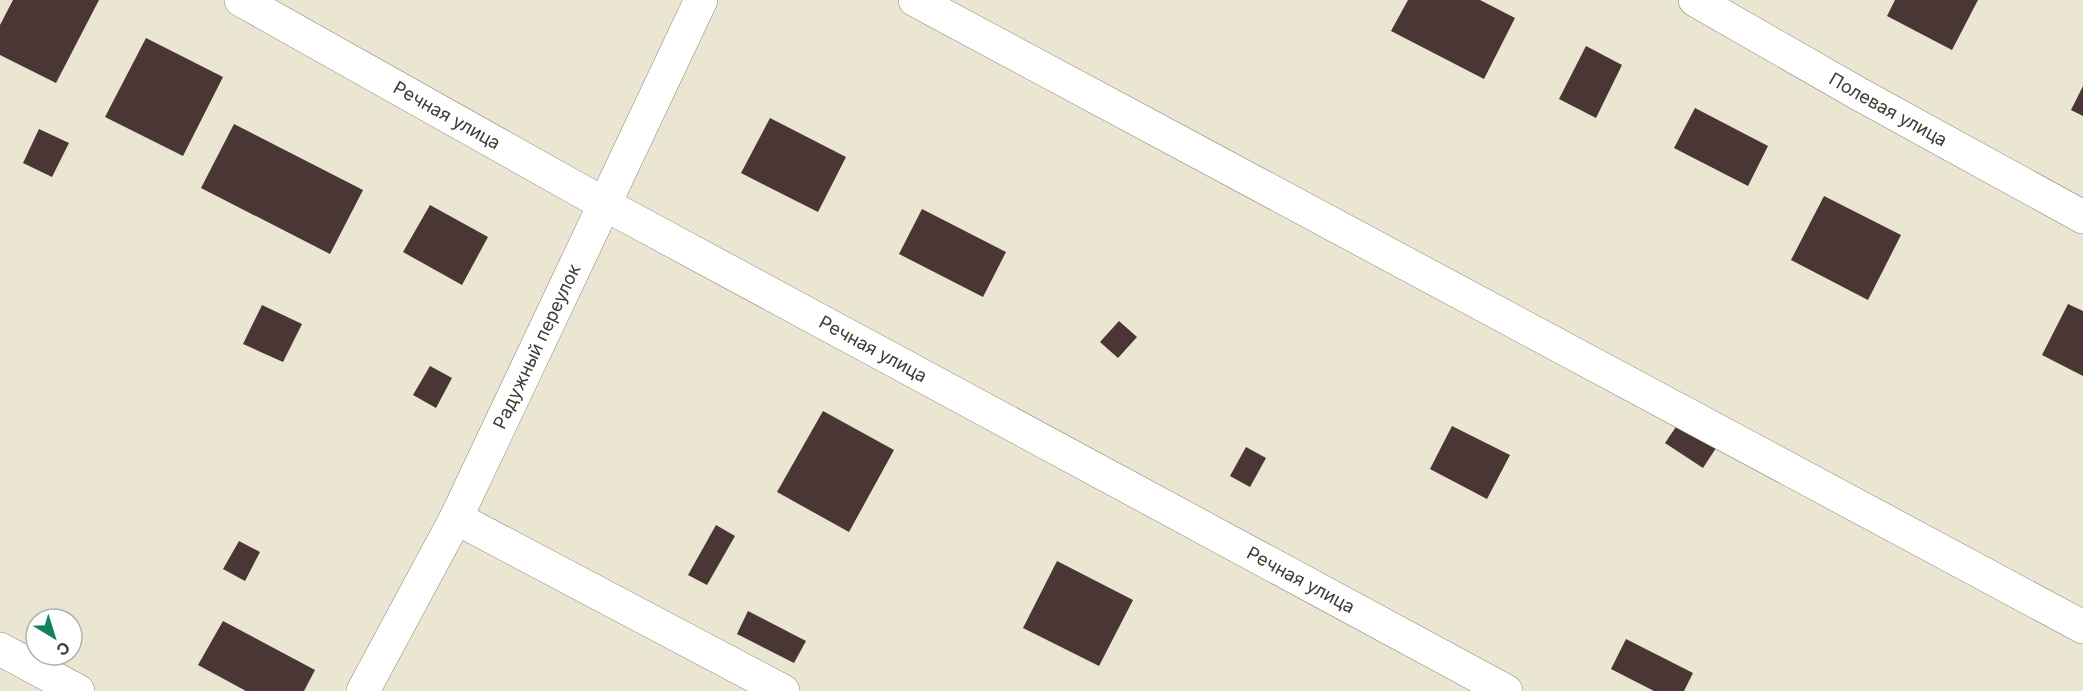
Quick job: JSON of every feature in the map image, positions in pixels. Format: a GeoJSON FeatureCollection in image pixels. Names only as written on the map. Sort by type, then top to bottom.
{"type":"FeatureCollection","features":[{"type":"Feature","properties":{"kind":"street","name":"Речная улица"},"geometry":{"type":"LineString","coordinates":[[242,0],[606,205],[1506,691]]}},
{"type":"Feature","properties":{"kind":"street","name":"Радужный переулок"},"geometry":{"type":"LineString","coordinates":[[363,691],[456,518],[701,0]]}},
{"type":"Feature","properties":{"kind":"street"},"geometry":{"type":"LineString","coordinates":[[915,0],[2083,627]]}},
{"type":"Feature","properties":{"kind":"street","name":"Полевая улица"},"geometry":{"type":"LineString","coordinates":[[1695,0],[1858,94],[2083,217]]}},
{"type":"Feature","properties":{"kind":"street"},"geometry":{"type":"LineString","coordinates":[[456,518],[783,691]]}},
{"type":"Feature","properties":{"kind":"street"},"geometry":{"type":"LineString","coordinates":[[0,649],[78,691]]}},
{"type":"Feature","properties":{"kind":"building"},"geometry":{"type":"Polygon","coordinates":[[[13,0],[99,0],[56,83],[0,55],[0,25],[13,0]]]}},
{"type":"Feature","properties":{"kind":"building"},"geometry":{"type":"Polygon","coordinates":[[[1408,0],[1480,0],[1515,18],[1484,79],[1391,31],[1408,0]]]}},
{"type":"Feature","properties":{"kind":"building"},"geometry":{"type":"Polygon","coordinates":[[[1895,0],[1978,0],[1952,50],[1887,16],[1895,0]]]}},
{"type":"Feature","properties":{"kind":"building"},"geometry":{"type":"Polygon","coordinates":[[[146,38],[223,77],[183,156],[105,117],[146,38]]]}},
{"type":"Feature","properties":{"kind":"building"},"geometry":{"type":"Polygon","coordinates":[[[1586,46],[1622,65],[1596,118],[1559,99],[1586,46]]]}},
{"type":"Feature","properties":{"kind":"building"},"geometry":{"type":"Polygon","coordinates":[[[2083,86],[2083,116],[2071,110],[2083,86]]]}},
{"type":"Feature","properties":{"kind":"building"},"geometry":{"type":"Polygon","coordinates":[[[1695,108],[1768,146],[1748,186],[1674,148],[1695,108]]]}},
{"type":"Feature","properties":{"kind":"building"},"geometry":{"type":"Polygon","coordinates":[[[770,118],[846,157],[818,212],[741,173],[770,118]]]}},
{"type":"Feature","properties":{"kind":"building"},"geometry":{"type":"Polygon","coordinates":[[[234,124],[363,190],[330,254],[201,188],[234,124]]]}},
{"type":"Feature","properties":{"kind":"building"},"geometry":{"type":"Polygon","coordinates":[[[39,129],[69,143],[52,177],[23,163],[39,129]]]}},
{"type":"Feature","properties":{"kind":"building"},"geometry":{"type":"Polygon","coordinates":[[[1824,196],[1901,235],[1868,300],[1791,260],[1824,196]]]}},
{"type":"Feature","properties":{"kind":"building"},"geometry":{"type":"Polygon","coordinates":[[[430,205],[488,237],[462,285],[403,252],[430,205]]]}},
{"type":"Feature","properties":{"kind":"building"},"geometry":{"type":"Polygon","coordinates":[[[922,209],[1006,252],[983,297],[899,254],[922,209]]]}},
{"type":"Feature","properties":{"kind":"building"},"geometry":{"type":"Polygon","coordinates":[[[2068,304],[2083,311],[2083,376],[2042,355],[2068,304]]]}},
{"type":"Feature","properties":{"kind":"building"},"geometry":{"type":"Polygon","coordinates":[[[262,305],[302,324],[283,362],[243,344],[262,305]]]}},
{"type":"Feature","properties":{"kind":"building"},"geometry":{"type":"Polygon","coordinates":[[[1119,321],[1137,337],[1118,358],[1100,342],[1119,321]]]}},
{"type":"Feature","properties":{"kind":"building"},"geometry":{"type":"Polygon","coordinates":[[[430,366],[452,378],[436,408],[413,395],[430,366]]]}},
{"type":"Feature","properties":{"kind":"building"},"geometry":{"type":"Polygon","coordinates":[[[823,411],[894,450],[849,532],[777,492],[823,411]]]}},
{"type":"Feature","properties":{"kind":"building"},"geometry":{"type":"Polygon","coordinates":[[[1680,421],[1718,445],[1703,468],[1665,443],[1680,421]]]}},
{"type":"Feature","properties":{"kind":"building"},"geometry":{"type":"Polygon","coordinates":[[[1452,426],[1510,455],[1487,499],[1430,469],[1452,426]]]}},
{"type":"Feature","properties":{"kind":"building"},"geometry":{"type":"Polygon","coordinates":[[[1246,447],[1266,458],[1250,487],[1230,476],[1246,447]]]}},
{"type":"Feature","properties":{"kind":"building"},"geometry":{"type":"Polygon","coordinates":[[[716,525],[735,536],[707,585],[688,575],[716,525]]]}},
{"type":"Feature","properties":{"kind":"building"},"geometry":{"type":"Polygon","coordinates":[[[239,541],[260,552],[245,581],[223,569],[239,541]]]}},
{"type":"Feature","properties":{"kind":"building"},"geometry":{"type":"Polygon","coordinates":[[[1057,561],[1133,600],[1099,666],[1023,628],[1057,561]]]}},
{"type":"Feature","properties":{"kind":"building"},"geometry":{"type":"Polygon","coordinates":[[[748,611],[806,641],[794,663],[737,634],[748,611]]]}},
{"type":"Feature","properties":{"kind":"building"},"geometry":{"type":"Polygon","coordinates":[[[223,621],[315,670],[304,691],[246,691],[198,665],[223,621]]]}},
{"type":"Feature","properties":{"kind":"building"},"geometry":{"type":"Polygon","coordinates":[[[1626,639],[1693,673],[1684,691],[1654,691],[1611,669],[1626,639]]]}}]}
